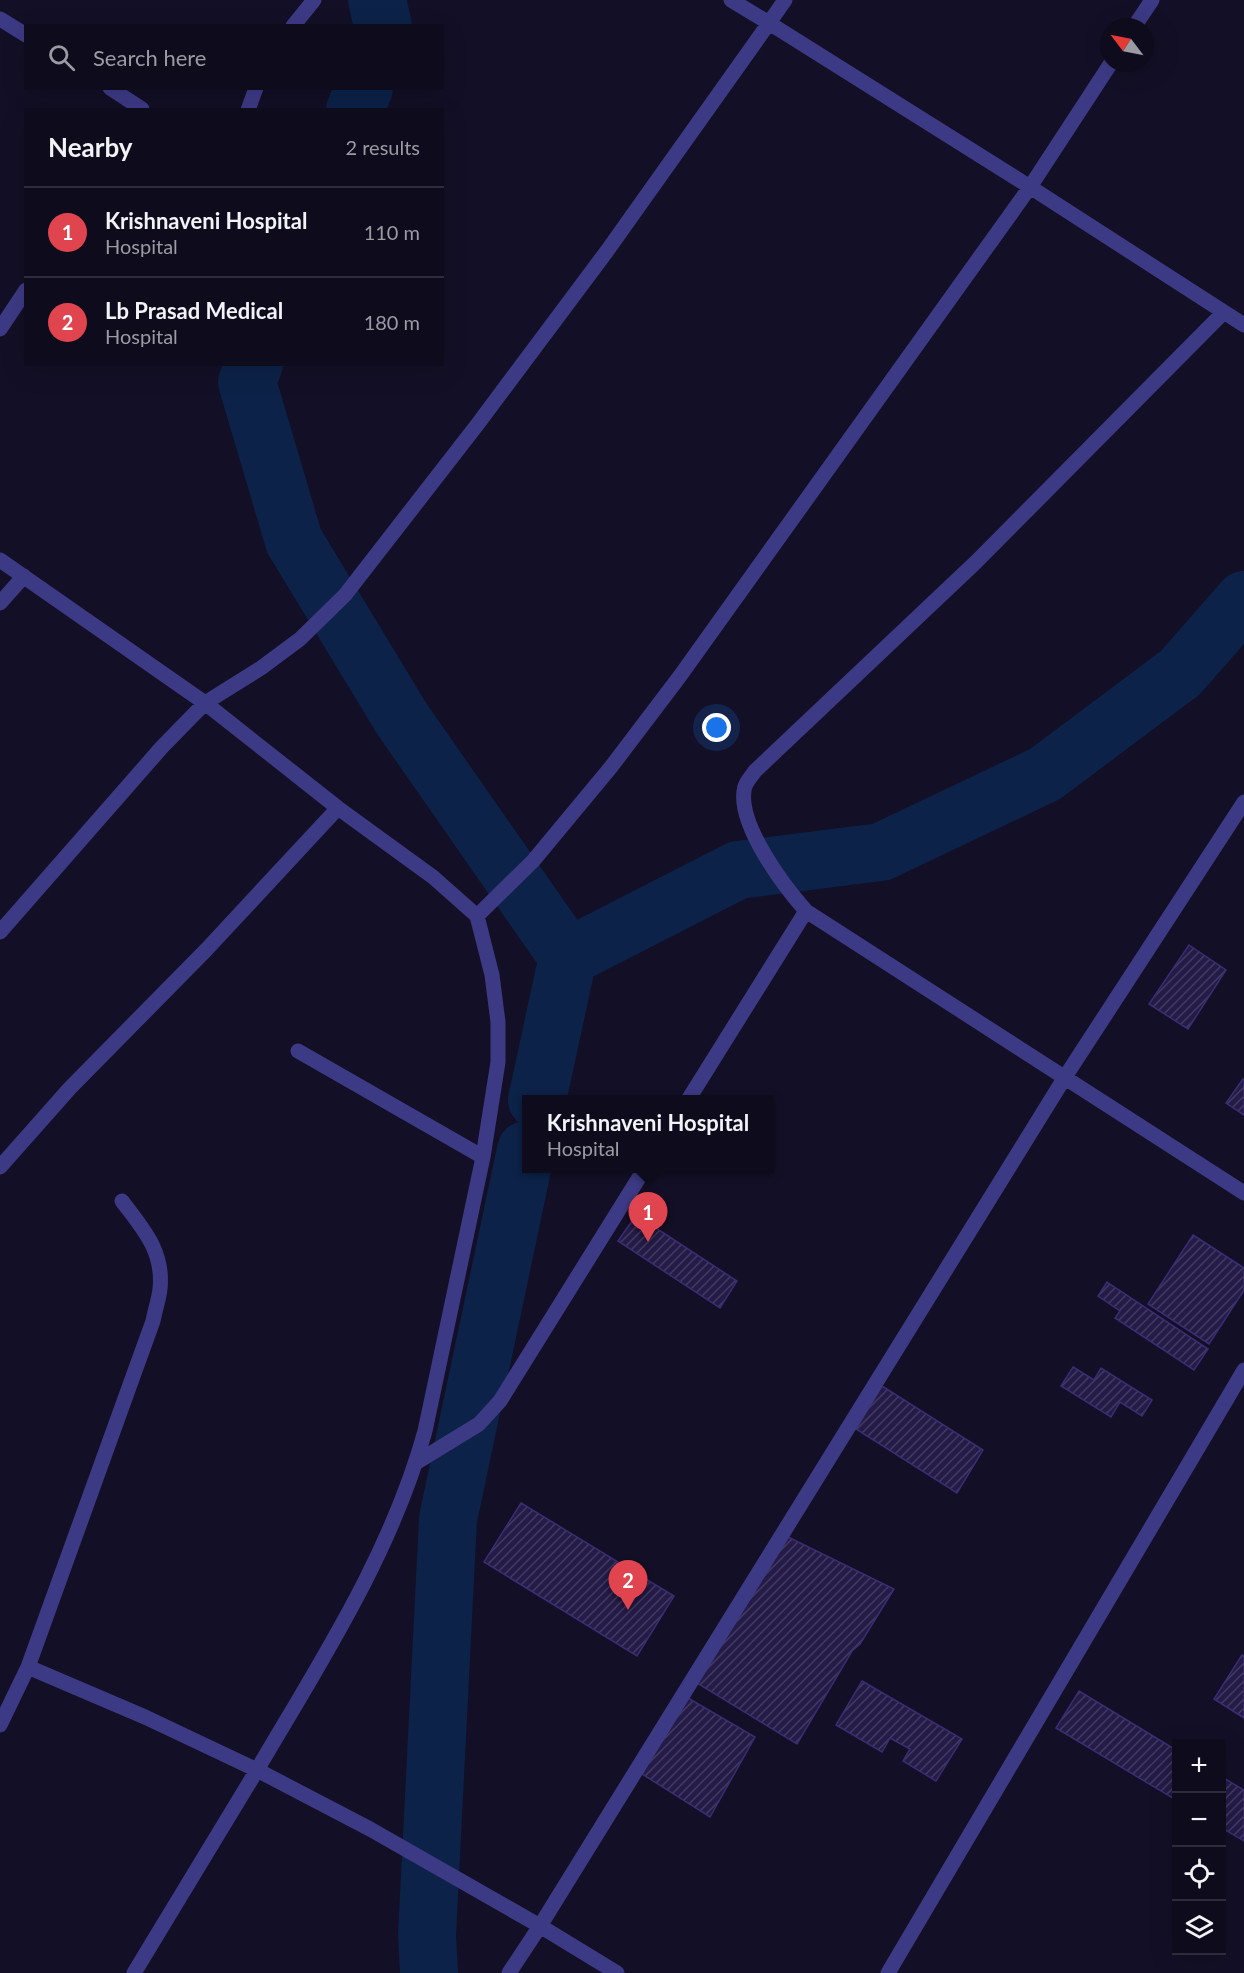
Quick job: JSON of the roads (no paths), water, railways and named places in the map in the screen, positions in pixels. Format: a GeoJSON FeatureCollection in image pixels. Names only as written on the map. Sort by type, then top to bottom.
{"type":"FeatureCollection","features":[{"type":"Feature","properties":{"kind":"street"},"geometry":{"type":"LineString","coordinates":[[295,24],[313,0]]}},
{"type":"Feature","properties":{"kind":"street"},"geometry":{"type":"LineString","coordinates":[[731,0],[1030,187],[1244,325]]}},
{"type":"Feature","properties":{"kind":"street"},"geometry":{"type":"LineString","coordinates":[[0,932],[162,747],[205,703],[261,668],[300,639],[345,595],[600,260],[785,0]]}},
{"type":"Feature","properties":{"kind":"street"},"geometry":{"type":"LineString","coordinates":[[1140,18],[1152,0]]}},
{"type":"Feature","properties":{"kind":"street"},"geometry":{"type":"LineString","coordinates":[[0,19],[24,34]]}},
{"type":"Feature","properties":{"kind":"street"},"geometry":{"type":"LineString","coordinates":[[477,916],[521,873],[611,767],[680,676],[1030,187],[1105,72]]}},
{"type":"Feature","properties":{"kind":"street"},"geometry":{"type":"LineString","coordinates":[[113,90],[140,108]]}},
{"type":"Feature","properties":{"kind":"street"},"geometry":{"type":"LineString","coordinates":[[249,108],[255,90]]}},
{"type":"Feature","properties":{"kind":"street"},"geometry":{"type":"LineString","coordinates":[[0,329],[24,293]]}},
{"type":"Feature","properties":{"kind":"street"},"geometry":{"type":"LineString","coordinates":[[1224,312],[976,562],[755,771],[744,788],[743,807],[755,838],[790,893],[806,911],[1244,1193]]}},
{"type":"Feature","properties":{"kind":"street"},"geometry":{"type":"LineString","coordinates":[[0,560],[205,703],[338,808],[433,877],[477,916],[492,975],[498,1022],[498,1062],[483,1157],[417,1462],[387,1537],[358,1598],[134,1973]]}},
{"type":"Feature","properties":{"kind":"street"},"geometry":{"type":"LineString","coordinates":[[0,603],[24,576]]}},
{"type":"Feature","properties":{"kind":"street"},"geometry":{"type":"LineString","coordinates":[[509,1973],[1065,1077],[1244,802]]}},
{"type":"Feature","properties":{"kind":"street"},"geometry":{"type":"LineString","coordinates":[[0,1167],[70,1088],[206,950],[338,808]]}},
{"type":"Feature","properties":{"kind":"street"},"geometry":{"type":"LineString","coordinates":[[691,1095],[806,911]]}},
{"type":"Feature","properties":{"kind":"street"},"geometry":{"type":"LineString","coordinates":[[298,1051],[483,1157]]}},
{"type":"Feature","properties":{"kind":"street"},"geometry":{"type":"LineString","coordinates":[[417,1462],[480,1424],[500,1401],[642,1173]]}},
{"type":"Feature","properties":{"kind":"street"},"geometry":{"type":"LineString","coordinates":[[0,1725],[28,1667],[153,1321],[160,1288],[160,1262],[153,1243],[122,1201]]}},
{"type":"Feature","properties":{"kind":"street"},"geometry":{"type":"LineString","coordinates":[[888,1973],[1244,1370]]}},
{"type":"Feature","properties":{"kind":"street"},"geometry":{"type":"LineString","coordinates":[[28,1667],[164,1726],[257,1770],[370,1829],[540,1926],[617,1973]]}},
{"type":"Feature","properties":{"kind":"waterway"},"geometry":{"type":"LineString","coordinates":[[377,0],[383,24]]}},
{"type":"Feature","properties":{"kind":"waterway"},"geometry":{"type":"LineString","coordinates":[[356,108],[363,90]]}},
{"type":"Feature","properties":{"kind":"waterway"},"geometry":{"type":"LineString","coordinates":[[253,366],[247,382],[294,541],[402,719],[568,957],[538,1095]]}},
{"type":"Feature","properties":{"kind":"waterway"},"geometry":{"type":"LineString","coordinates":[[568,957],[738,870],[881,852],[1045,774],[1180,673],[1244,600]]}},
{"type":"Feature","properties":{"kind":"waterway"},"geometry":{"type":"LineString","coordinates":[[429,1973],[427,1935],[448,1519],[522,1169]]}},
{"type":"Feature","properties":{"kind":"place","name":"Krishnaveni Hospital"},"geometry":{"type":"Point","coordinates":[648,1242]}},
{"type":"Feature","properties":{"kind":"place","name":"Lb Prasad Medical"},"geometry":{"type":"Point","coordinates":[628,1610]}}]}
